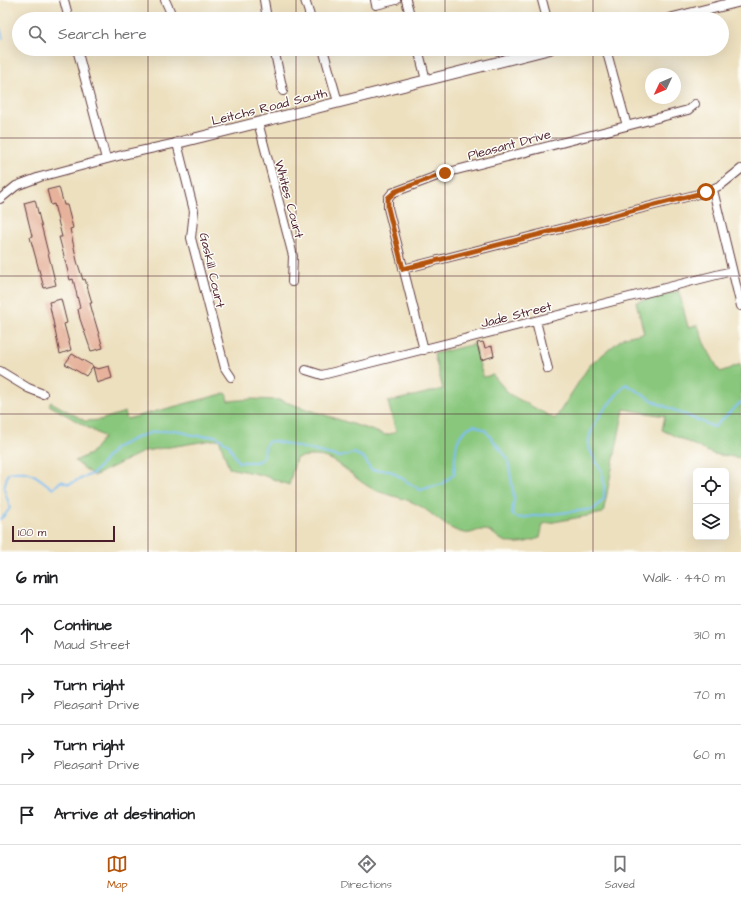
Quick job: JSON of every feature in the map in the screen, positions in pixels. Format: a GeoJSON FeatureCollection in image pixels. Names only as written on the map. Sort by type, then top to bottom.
{"type":"FeatureCollection","features":[{"type":"Feature","properties":{"kind":"street"},"geometry":{"type":"LineString","coordinates":[[64,0],[67,12]]}},
{"type":"Feature","properties":{"kind":"street"},"geometry":{"type":"LineString","coordinates":[[165,0],[170,11]]}},
{"type":"Feature","properties":{"kind":"street"},"geometry":{"type":"LineString","coordinates":[[264,0],[266,12]]}},
{"type":"Feature","properties":{"kind":"street"},"geometry":{"type":"LineString","coordinates":[[305,0],[309,12]]}},
{"type":"Feature","properties":{"kind":"street"},"geometry":{"type":"LineString","coordinates":[[375,0],[376,5],[396,0]]}},
{"type":"Feature","properties":{"kind":"street"},"geometry":{"type":"LineString","coordinates":[[406,0],[409,12]]}},
{"type":"Feature","properties":{"kind":"street"},"geometry":{"type":"LineString","coordinates":[[542,0],[545,12]]}},
{"type":"Feature","properties":{"kind":"street"},"geometry":{"type":"LineString","coordinates":[[698,12],[741,1]]}},
{"type":"Feature","properties":{"kind":"street"},"geometry":{"type":"LineString","coordinates":[[79,56],[106,160]]}},
{"type":"Feature","properties":{"kind":"street"},"geometry":{"type":"LineString","coordinates":[[276,56],[283,91]]}},
{"type":"Feature","properties":{"kind":"street"},"geometry":{"type":"LineString","coordinates":[[325,56],[338,102]]}},
{"type":"Feature","properties":{"kind":"street"},"geometry":{"type":"LineString","coordinates":[[420,56],[426,80]]}},
{"type":"Feature","properties":{"kind":"street","name":"Leitchs Road South"},"geometry":{"type":"LineString","coordinates":[[0,199],[16,186],[106,160],[522,56]]}},
{"type":"Feature","properties":{"kind":"street"},"geometry":{"type":"LineString","coordinates":[[608,56],[627,126]]}},
{"type":"Feature","properties":{"kind":"street","name":"Pleasant Drive"},"geometry":{"type":"LineString","coordinates":[[424,350],[388,208],[388,198],[392,193],[445,173],[688,110],[695,104]]}},
{"type":"Feature","properties":{"kind":"street","name":"Whites Court"},"geometry":{"type":"LineString","coordinates":[[258,122],[293,256],[292,282]]}},
{"type":"Feature","properties":{"kind":"street","name":"Gaskill Court"},"geometry":{"type":"LineString","coordinates":[[178,143],[194,211],[191,238],[225,368],[231,377]]}},
{"type":"Feature","properties":{"kind":"street"},"geometry":{"type":"LineString","coordinates":[[403,269],[713,190],[741,169]]}},
{"type":"Feature","properties":{"kind":"street"},"geometry":{"type":"LineString","coordinates":[[713,190],[741,306]]}},
{"type":"Feature","properties":{"kind":"street","name":"Jade Street"},"geometry":{"type":"LineString","coordinates":[[306,370],[322,375],[732,271]]}},
{"type":"Feature","properties":{"kind":"street"},"geometry":{"type":"LineString","coordinates":[[536,321],[548,369]]}},
{"type":"Feature","properties":{"kind":"street"},"geometry":{"type":"LineString","coordinates":[[0,372],[28,388],[43,394]]}},
{"type":"Feature","properties":{"kind":"green space"},"geometry":{"type":"Polygon","coordinates":[[[679,291],[688,327],[698,325],[704,343],[720,372],[741,364],[741,458],[713,454],[662,430],[665,416],[624,409],[603,513],[543,524],[540,538],[525,542],[510,543],[500,539],[486,530],[467,533],[452,529],[420,506],[371,488],[338,463],[321,456],[296,458],[289,485],[262,475],[229,468],[219,439],[145,451],[94,476],[75,461],[90,454],[104,437],[49,405],[51,402],[85,421],[100,420],[125,412],[127,419],[226,393],[228,401],[252,399],[279,400],[386,435],[396,432],[388,402],[443,389],[434,354],[474,344],[483,377],[493,375],[509,394],[555,419],[589,366],[624,337],[644,333],[636,302],[679,291]]]}},
{"type":"Feature","properties":{"kind":"building"},"geometry":{"type":"Polygon","coordinates":[[[59,187],[64,205],[67,205],[73,228],[70,229],[77,261],[83,280],[85,279],[92,303],[90,303],[103,348],[91,351],[80,319],[78,309],[80,308],[73,279],[70,280],[59,237],[62,237],[54,204],[51,205],[47,190],[59,187]]]}},
{"type":"Feature","properties":{"kind":"building"},"geometry":{"type":"Polygon","coordinates":[[[35,200],[56,285],[44,288],[30,237],[32,236],[24,203],[35,200]]]}},
{"type":"Feature","properties":{"kind":"building"},"geometry":{"type":"Polygon","coordinates":[[[61,299],[67,323],[64,324],[71,350],[60,354],[49,302],[61,299]]]}},
{"type":"Feature","properties":{"kind":"building"},"geometry":{"type":"Polygon","coordinates":[[[483,342],[485,348],[492,346],[494,356],[481,360],[477,343],[483,342]]]}},
{"type":"Feature","properties":{"kind":"building"},"geometry":{"type":"Polygon","coordinates":[[[72,354],[93,366],[86,376],[65,364],[72,354]]]}},
{"type":"Feature","properties":{"kind":"building"},"geometry":{"type":"Polygon","coordinates":[[[109,366],[112,378],[97,383],[93,367],[98,369],[109,366]]]}},
{"type":"Feature","properties":{"kind":"waterway"},"geometry":{"type":"LineString","coordinates":[[0,28],[3,38]]}},
{"type":"Feature","properties":{"kind":"waterway"},"geometry":{"type":"LineString","coordinates":[[0,519],[10,508],[4,488],[8,473],[23,472],[33,474],[53,489],[61,481],[69,484],[94,473],[115,448],[140,436],[154,432],[176,430],[195,436],[216,436],[228,444],[238,462],[256,462],[262,459],[267,442],[274,441],[340,457],[354,453],[364,458],[371,470],[389,470],[420,490],[442,484],[454,474],[456,445],[462,434],[474,425],[485,430],[508,459],[514,498],[512,514],[518,518],[594,509],[604,499],[604,478],[590,450],[589,442],[591,433],[601,414],[626,384],[657,403],[714,427],[741,402]]}},
{"type":"Feature","properties":{"kind":"route"},"geometry":{"type":"LineString","coordinates":[[445,173],[396,191],[388,198],[388,208],[403,269],[706,192]]}}]}
